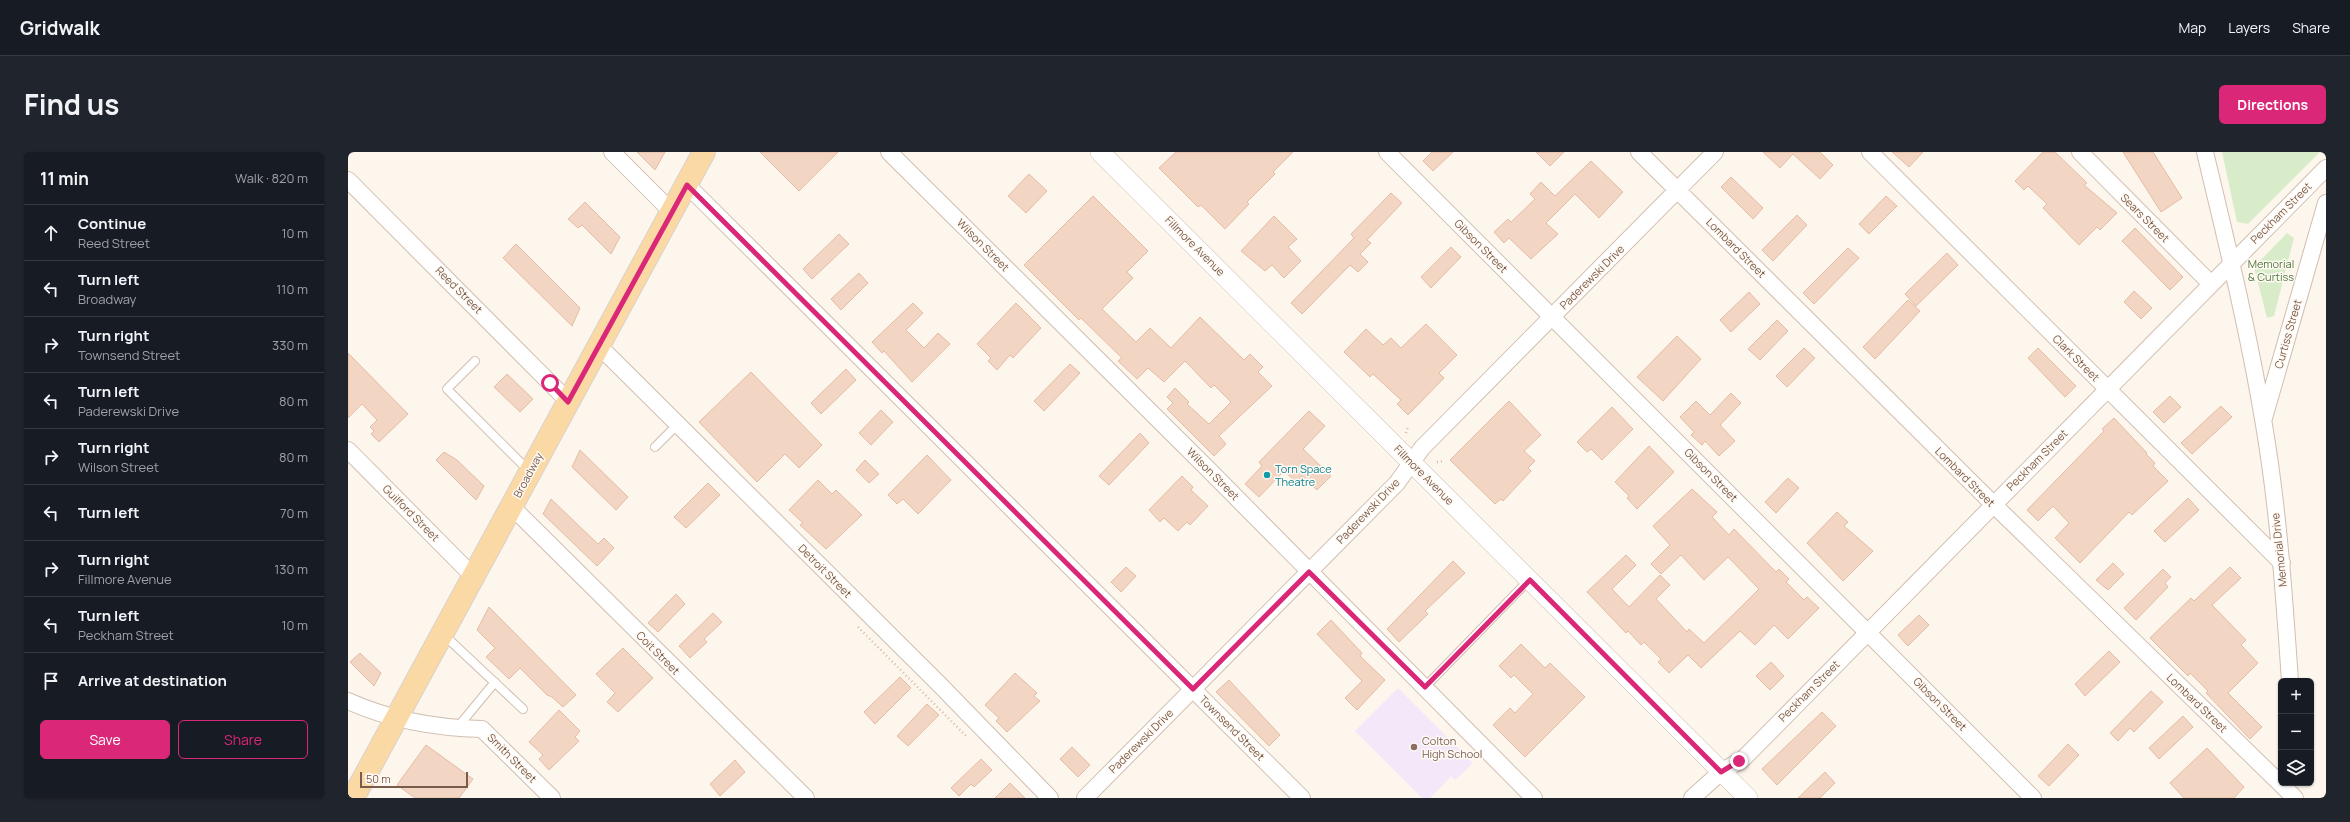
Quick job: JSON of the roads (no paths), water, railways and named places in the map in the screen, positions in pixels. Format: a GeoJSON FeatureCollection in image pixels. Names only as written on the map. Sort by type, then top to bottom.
{"type":"FeatureCollection","features":[{"type":"Feature","properties":{"kind":"main road","name":"Broadway"},"geometry":{"type":"LineString","coordinates":[[353,798],[704,152]]}},
{"type":"Feature","properties":{"kind":"street"},"geometry":{"type":"LineString","coordinates":[[612,152],[672,212]]}},
{"type":"Feature","properties":{"kind":"street","name":"Wilson Street"},"geometry":{"type":"LineString","coordinates":[[889,152],[1425,687],[1534,798]]}},
{"type":"Feature","properties":{"kind":"street","name":"Fillmore Avenue"},"geometry":{"type":"LineString","coordinates":[[1100,152],[1748,798]]}},
{"type":"Feature","properties":{"kind":"street","name":"Gibson Street"},"geometry":{"type":"LineString","coordinates":[[1387,152],[2033,798]]}},
{"type":"Feature","properties":{"kind":"street","name":"Lombard Street"},"geometry":{"type":"LineString","coordinates":[[1639,152],[1993,504],[2294,798]]}},
{"type":"Feature","properties":{"kind":"street","name":"Paderewski Drive"},"geometry":{"type":"LineString","coordinates":[[1085,798],[1397,483],[1425,445],[1715,152]]}},
{"type":"Feature","properties":{"kind":"street","name":"Clark Street"},"geometry":{"type":"LineString","coordinates":[[1870,152],[2282,562]]}},
{"type":"Feature","properties":{"kind":"street","name":"Sears Street"},"geometry":{"type":"LineString","coordinates":[[2080,152],[2211,284]]}},
{"type":"Feature","properties":{"kind":"street","name":"Memorial Drive"},"geometry":{"type":"LineString","coordinates":[[2205,152],[2231,264],[2263,419],[2282,562],[2290,678]]}},
{"type":"Feature","properties":{"kind":"street","name":"Peckham Street"},"geometry":{"type":"LineString","coordinates":[[1692,798],[1721,772],[1743,759],[2326,168]]}},
{"type":"Feature","properties":{"kind":"street","name":"Reed Street"},"geometry":{"type":"LineString","coordinates":[[348,180],[568,402]]}},
{"type":"Feature","properties":{"kind":"street","name":"Townsend Street"},"geometry":{"type":"LineString","coordinates":[[687,185],[1302,798]]}},
{"type":"Feature","properties":{"kind":"street","name":"Curtiss Street"},"geometry":{"type":"LineString","coordinates":[[2263,419],[2326,203]]}},
{"type":"Feature","properties":{"kind":"street","name":"Detroit Street"},"geometry":{"type":"LineString","coordinates":[[598,346],[940,685],[1050,798]]}},
{"type":"Feature","properties":{"kind":"street","name":"Guilford Street"},"geometry":{"type":"LineString","coordinates":[[348,450],[473,576]]}},
{"type":"Feature","properties":{"kind":"street","name":"Coit Street"},"geometry":{"type":"LineString","coordinates":[[511,506],[806,798]]}},
{"type":"Feature","properties":{"kind":"street","name":"Smith Street"},"geometry":{"type":"LineString","coordinates":[[348,702],[365,709],[428,726],[482,729],[552,798]]}},
{"type":"Feature","properties":{"kind":"street"},"geometry":{"type":"LineString","coordinates":[[2297,786],[2298,798]]}},
{"type":"Feature","properties":{"kind":"lane"},"geometry":{"type":"LineString","coordinates":[[475,361],[447,389],[530,472]]}},
{"type":"Feature","properties":{"kind":"lane"},"geometry":{"type":"LineString","coordinates":[[655,448],[678,424]]}},
{"type":"Feature","properties":{"kind":"lane"},"geometry":{"type":"LineString","coordinates":[[1425,687],[1530,580]]}},
{"type":"Feature","properties":{"kind":"lane"},"geometry":{"type":"LineString","coordinates":[[442,633],[522,709]]}},
{"type":"Feature","properties":{"kind":"lane"},"geometry":{"type":"LineString","coordinates":[[457,728],[495,682]]}},
{"type":"Feature","properties":{"kind":"place","name":"Torn Space Theatre"},"geometry":{"type":"Point","coordinates":[1267,475]}},
{"type":"Feature","properties":{"kind":"place","name":"Colton High School"},"geometry":{"type":"Point","coordinates":[1414,747]}},
{"type":"Feature","properties":{"kind":"park label","name":"Memorial & Curtiss"},"geometry":{"type":"Point","coordinates":[2271,270]}}]}
